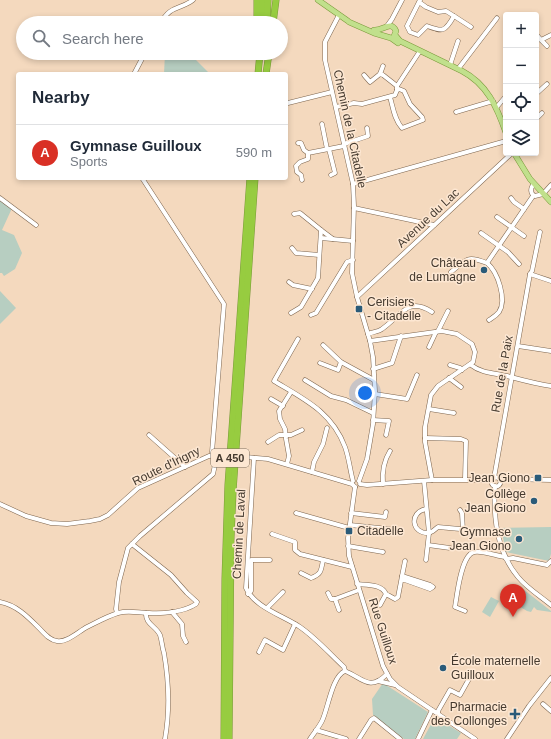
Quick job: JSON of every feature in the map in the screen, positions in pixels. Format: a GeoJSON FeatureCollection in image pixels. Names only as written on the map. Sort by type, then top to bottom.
{"type":"FeatureCollection","features":[{"type":"Feature","properties":{"kind":"highway"},"geometry":{"type":"LineString","coordinates":[[257,0],[257,16]]}},
{"type":"Feature","properties":{"kind":"highway"},"geometry":{"type":"LineString","coordinates":[[262,16],[263,0]]}},
{"type":"Feature","properties":{"kind":"highway"},"geometry":{"type":"LineString","coordinates":[[267,16],[268,0]]}},
{"type":"Feature","properties":{"kind":"highway"},"geometry":{"type":"LineString","coordinates":[[274,16],[276,0]]}},
{"type":"Feature","properties":{"kind":"highway"},"geometry":{"type":"LineString","coordinates":[[256,60],[256,72]]}},
{"type":"Feature","properties":{"kind":"highway"},"geometry":{"type":"LineString","coordinates":[[256,72],[259,60]]}},
{"type":"Feature","properties":{"kind":"highway"},"geometry":{"type":"LineString","coordinates":[[264,60],[264,72]]}},
{"type":"Feature","properties":{"kind":"highway"},"geometry":{"type":"LineString","coordinates":[[264,72],[267,60]]}},
{"type":"Feature","properties":{"kind":"highway","name":"A 450"},"geometry":{"type":"LineString","coordinates":[[224,739],[228,485],[250,180]]}},
{"type":"Feature","properties":{"kind":"highway","name":"A 450"},"geometry":{"type":"LineString","coordinates":[[229,739],[231,537],[233,490],[255,180]]}},
{"type":"Feature","properties":{"kind":"main road"},"geometry":{"type":"LineString","coordinates":[[318,0],[349,22],[374,33],[384,35],[387,38],[393,36],[396,31],[394,27],[386,27],[380,30],[375,30],[348,20]]}},
{"type":"Feature","properties":{"kind":"main road"},"geometry":{"type":"LineString","coordinates":[[384,35],[386,27]]}},
{"type":"Feature","properties":{"kind":"main road"},"geometry":{"type":"LineString","coordinates":[[393,36],[399,44],[420,51],[471,76],[485,89],[503,118]]}},
{"type":"Feature","properties":{"kind":"main road"},"geometry":{"type":"LineString","coordinates":[[515,156],[534,184],[551,202]]}},
{"type":"Feature","properties":{"kind":"street"},"geometry":{"type":"LineString","coordinates":[[165,16],[169,12],[194,0]]}},
{"type":"Feature","properties":{"kind":"street"},"geometry":{"type":"LineString","coordinates":[[386,27],[403,0]]}},
{"type":"Feature","properties":{"kind":"street"},"geometry":{"type":"LineString","coordinates":[[394,27],[395,19],[403,0]]}},
{"type":"Feature","properties":{"kind":"street"},"geometry":{"type":"LineString","coordinates":[[454,16],[446,29],[436,30],[427,26],[418,35],[412,34],[407,26],[419,1],[426,7],[438,12],[446,11],[472,27]]}},
{"type":"Feature","properties":{"kind":"street","name":"Chemin de la Citadelle"},"geometry":{"type":"LineString","coordinates":[[339,15],[325,42],[324,50],[353,184],[354,208],[352,273],[357,298],[370,341],[375,394],[374,413],[367,459],[360,483]]}},
{"type":"Feature","properties":{"kind":"street"},"geometry":{"type":"LineString","coordinates":[[458,69],[497,18]]}},
{"type":"Feature","properties":{"kind":"street"},"geometry":{"type":"LineString","coordinates":[[542,40],[551,35]]}},
{"type":"Feature","properties":{"kind":"street"},"geometry":{"type":"LineString","coordinates":[[539,37],[548,46]]}},
{"type":"Feature","properties":{"kind":"street"},"geometry":{"type":"LineString","coordinates":[[450,65],[458,41]]}},
{"type":"Feature","properties":{"kind":"street"},"geometry":{"type":"LineString","coordinates":[[336,107],[354,103],[362,104],[395,95],[397,88],[420,51]]}},
{"type":"Feature","properties":{"kind":"street"},"geometry":{"type":"LineString","coordinates":[[135,72],[141,60]]}},
{"type":"Feature","properties":{"kind":"street"},"geometry":{"type":"LineString","coordinates":[[364,75],[370,82],[380,74],[383,66]]}},
{"type":"Feature","properties":{"kind":"street"},"geometry":{"type":"LineString","coordinates":[[380,74],[397,88],[404,91],[410,104],[423,120],[402,128],[398,124],[390,97]]}},
{"type":"Feature","properties":{"kind":"street"},"geometry":{"type":"LineString","coordinates":[[539,92],[548,84]]}},
{"type":"Feature","properties":{"kind":"street"},"geometry":{"type":"LineString","coordinates":[[288,103],[332,92]]}},
{"type":"Feature","properties":{"kind":"street"},"geometry":{"type":"LineString","coordinates":[[496,108],[503,100]]}},
{"type":"Feature","properties":{"kind":"street"},"geometry":{"type":"LineString","coordinates":[[456,112],[493,101]]}},
{"type":"Feature","properties":{"kind":"street"},"geometry":{"type":"LineString","coordinates":[[539,116],[542,113]]}},
{"type":"Feature","properties":{"kind":"street"},"geometry":{"type":"LineString","coordinates":[[322,124],[335,173],[331,176]]}},
{"type":"Feature","properties":{"kind":"street"},"geometry":{"type":"LineString","coordinates":[[308,153],[344,145],[368,136],[368,128]]}},
{"type":"Feature","properties":{"kind":"street"},"geometry":{"type":"LineString","coordinates":[[353,184],[503,142]]}},
{"type":"Feature","properties":{"kind":"street"},"geometry":{"type":"LineString","coordinates":[[298,143],[301,143],[304,150],[308,153],[308,159],[300,162],[296,166],[297,172],[301,175],[302,180]]}},
{"type":"Feature","properties":{"kind":"street","name":"Avenue du Lac"},"geometry":{"type":"LineString","coordinates":[[357,298],[510,156]]}},
{"type":"Feature","properties":{"kind":"street"},"geometry":{"type":"LineString","coordinates":[[117,613],[118,582],[128,548],[213,474],[215,465],[214,455],[212,452],[224,304],[143,180]]}},
{"type":"Feature","properties":{"kind":"street"},"geometry":{"type":"LineString","coordinates":[[533,196],[531,189],[534,184]]}},
{"type":"Feature","properties":{"kind":"street"},"geometry":{"type":"LineString","coordinates":[[487,263],[533,196],[543,194],[551,185]]}},
{"type":"Feature","properties":{"kind":"street"},"geometry":{"type":"LineString","coordinates":[[0,198],[36,225]]}},
{"type":"Feature","properties":{"kind":"street"},"geometry":{"type":"LineString","coordinates":[[511,198],[524,209]]}},
{"type":"Feature","properties":{"kind":"street"},"geometry":{"type":"LineString","coordinates":[[354,208],[434,225]]}},
{"type":"Feature","properties":{"kind":"street"},"geometry":{"type":"LineString","coordinates":[[294,214],[300,213],[333,239]]}},
{"type":"Feature","properties":{"kind":"street"},"geometry":{"type":"LineString","coordinates":[[497,217],[524,236]]}},
{"type":"Feature","properties":{"kind":"street"},"geometry":{"type":"LineString","coordinates":[[291,313],[301,307],[318,278],[321,230]]}},
{"type":"Feature","properties":{"kind":"street","name":"Rue de la Paix"},"geometry":{"type":"LineString","coordinates":[[493,479],[530,274],[532,271],[540,232]]}},
{"type":"Feature","properties":{"kind":"street"},"geometry":{"type":"LineString","coordinates":[[481,233],[508,252],[519,264]]}},
{"type":"Feature","properties":{"kind":"street"},"geometry":{"type":"LineString","coordinates":[[321,238],[353,241]]}},
{"type":"Feature","properties":{"kind":"street"},"geometry":{"type":"LineString","coordinates":[[292,248],[296,253],[319,255]]}},
{"type":"Feature","properties":{"kind":"street"},"geometry":{"type":"LineString","coordinates":[[451,272],[467,259],[476,259],[487,263],[494,271],[499,281],[502,306],[499,312],[489,320]]}},
{"type":"Feature","properties":{"kind":"street"},"geometry":{"type":"LineString","coordinates":[[311,315],[316,313],[347,262],[353,260]]}},
{"type":"Feature","properties":{"kind":"street"},"geometry":{"type":"LineString","coordinates":[[530,274],[551,281]]}},
{"type":"Feature","properties":{"kind":"street"},"geometry":{"type":"LineString","coordinates":[[289,282],[293,285],[312,289]]}},
{"type":"Feature","properties":{"kind":"street"},"geometry":{"type":"LineString","coordinates":[[368,334],[381,330],[410,307],[420,306],[432,312]]}},
{"type":"Feature","properties":{"kind":"street"},"geometry":{"type":"LineString","coordinates":[[429,348],[448,311]]}},
{"type":"Feature","properties":{"kind":"street"},"geometry":{"type":"LineString","coordinates":[[370,341],[447,331],[457,334],[472,344],[475,352],[475,358],[471,365],[438,386],[431,395],[425,427],[425,438],[432,480]]}},
{"type":"Feature","properties":{"kind":"street"},"geometry":{"type":"LineString","coordinates":[[373,369],[392,363],[402,336]]}},
{"type":"Feature","properties":{"kind":"street","name":"Rue Guilloux"},"geometry":{"type":"LineString","coordinates":[[298,339],[274,381],[325,414],[346,447],[353,484],[348,546],[352,567],[383,666],[387,674],[398,687],[475,739]]}},
{"type":"Feature","properties":{"kind":"street"},"geometry":{"type":"LineString","coordinates":[[323,345],[341,362],[374,380]]}},
{"type":"Feature","properties":{"kind":"street"},"geometry":{"type":"LineString","coordinates":[[518,346],[551,351]]}},
{"type":"Feature","properties":{"kind":"street"},"geometry":{"type":"LineString","coordinates":[[320,363],[338,370],[341,362]]}},
{"type":"Feature","properties":{"kind":"street"},"geometry":{"type":"LineString","coordinates":[[450,365],[462,370]]}},
{"type":"Feature","properties":{"kind":"street"},"geometry":{"type":"LineString","coordinates":[[471,365],[485,372],[551,386]]}},
{"type":"Feature","properties":{"kind":"street"},"geometry":{"type":"LineString","coordinates":[[375,394],[407,399],[418,375]]}},
{"type":"Feature","properties":{"kind":"street"},"geometry":{"type":"LineString","coordinates":[[449,378],[461,387]]}},
{"type":"Feature","properties":{"kind":"street"},"geometry":{"type":"LineString","coordinates":[[305,380],[331,396],[346,400],[374,413]]}},
{"type":"Feature","properties":{"kind":"street"},"geometry":{"type":"LineString","coordinates":[[287,464],[290,456],[285,429],[280,419],[280,411],[291,392]]}},
{"type":"Feature","properties":{"kind":"street"},"geometry":{"type":"LineString","coordinates":[[271,398],[283,406]]}},
{"type":"Feature","properties":{"kind":"street"},"geometry":{"type":"LineString","coordinates":[[429,409],[454,413]]}},
{"type":"Feature","properties":{"kind":"street"},"geometry":{"type":"LineString","coordinates":[[373,420],[389,421],[386,435]]}},
{"type":"Feature","properties":{"kind":"street"},"geometry":{"type":"LineString","coordinates":[[312,472],[314,462],[323,444],[326,428]]}},
{"type":"Feature","properties":{"kind":"street"},"geometry":{"type":"LineString","coordinates":[[268,442],[279,435],[291,435],[302,430]]}},
{"type":"Feature","properties":{"kind":"street"},"geometry":{"type":"LineString","coordinates":[[148,435],[185,467]]}},
{"type":"Feature","properties":{"kind":"street"},"geometry":{"type":"LineString","coordinates":[[425,438],[461,439],[466,441],[465,479]]}},
{"type":"Feature","properties":{"kind":"street"},"geometry":{"type":"LineString","coordinates":[[383,484],[382,469],[386,456],[390,452]]}},
{"type":"Feature","properties":{"kind":"street","name":"Route d'Irigny"},"geometry":{"type":"LineString","coordinates":[[0,504],[26,516],[51,523],[67,524],[100,519],[108,515],[138,488],[214,455],[268,459],[358,486],[360,483]]}},
{"type":"Feature","properties":{"kind":"street","name":"Chemin de Laval"},"geometry":{"type":"LineString","coordinates":[[254,458],[246,588],[248,594],[267,608],[301,627],[344,667],[345,671],[368,683],[378,681],[398,687]]}},
{"type":"Feature","properties":{"kind":"street"},"geometry":{"type":"LineString","coordinates":[[551,480],[500,480],[497,478],[493,479],[492,484],[495,486],[495,509],[499,537],[505,558],[524,583],[551,605]]}},
{"type":"Feature","properties":{"kind":"street","name":"Route d'Irigny"},"geometry":{"type":"LineString","coordinates":[[353,484],[356,479],[360,483],[367,485],[432,480],[493,479]]}},
{"type":"Feature","properties":{"kind":"street"},"geometry":{"type":"LineString","coordinates":[[495,486],[499,485],[500,480]]}},
{"type":"Feature","properties":{"kind":"street"},"geometry":{"type":"LineString","coordinates":[[424,481],[429,533],[426,560]]}},
{"type":"Feature","properties":{"kind":"street"},"geometry":{"type":"LineString","coordinates":[[426,509],[417,514],[414,523],[420,532],[429,533],[434,532],[438,527],[460,529],[463,531],[462,513],[460,510]]}},
{"type":"Feature","properties":{"kind":"street"},"geometry":{"type":"LineString","coordinates":[[351,513],[385,517],[386,512]]}},
{"type":"Feature","properties":{"kind":"street"},"geometry":{"type":"LineString","coordinates":[[296,513],[349,526],[389,529]]}},
{"type":"Feature","properties":{"kind":"street"},"geometry":{"type":"LineString","coordinates":[[272,534],[295,542],[295,550],[300,554],[352,567]]}},
{"type":"Feature","properties":{"kind":"street"},"geometry":{"type":"LineString","coordinates":[[0,602],[15,607],[29,618],[49,638],[59,642],[86,627],[117,613],[133,611],[146,613],[172,612],[195,606],[197,602],[171,575],[132,544]]}},
{"type":"Feature","properties":{"kind":"street"},"geometry":{"type":"LineString","coordinates":[[428,545],[450,548]]}},
{"type":"Feature","properties":{"kind":"street"},"geometry":{"type":"LineString","coordinates":[[348,546],[383,552]]}},
{"type":"Feature","properties":{"kind":"street"},"geometry":{"type":"LineString","coordinates":[[465,611],[455,607],[463,565],[466,558],[475,551],[547,565],[551,561]]}},
{"type":"Feature","properties":{"kind":"street"},"geometry":{"type":"LineString","coordinates":[[248,594],[251,591],[251,560],[270,560]]}},
{"type":"Feature","properties":{"kind":"street"},"geometry":{"type":"LineString","coordinates":[[301,573],[312,578],[318,576],[323,560]]}},
{"type":"Feature","properties":{"kind":"street"},"geometry":{"type":"LineString","coordinates":[[357,584],[381,587],[386,594],[397,599],[405,561]]}},
{"type":"Feature","properties":{"kind":"street"},"geometry":{"type":"LineString","coordinates":[[402,577],[430,584],[433,588],[430,588],[402,577]]}},
{"type":"Feature","properties":{"kind":"street"},"geometry":{"type":"LineString","coordinates":[[328,593],[331,599],[335,599],[359,590]]}},
{"type":"Feature","properties":{"kind":"street"},"geometry":{"type":"LineString","coordinates":[[267,608],[283,592]]}},
{"type":"Feature","properties":{"kind":"street"},"geometry":{"type":"LineString","coordinates":[[380,606],[386,594]]}},
{"type":"Feature","properties":{"kind":"street"},"geometry":{"type":"LineString","coordinates":[[335,599],[339,610]]}},
{"type":"Feature","properties":{"kind":"street"},"geometry":{"type":"LineString","coordinates":[[172,612],[182,624],[183,636],[186,642]]}},
{"type":"Feature","properties":{"kind":"street"},"geometry":{"type":"LineString","coordinates":[[146,613],[145,618],[159,634],[165,661],[169,694],[168,720],[165,739]]}},
{"type":"Feature","properties":{"kind":"street"},"geometry":{"type":"LineString","coordinates":[[259,652],[265,640],[283,650],[295,624]]}},
{"type":"Feature","properties":{"kind":"street"},"geometry":{"type":"LineString","coordinates":[[310,739],[323,719],[335,684],[342,672],[345,671]]}},
{"type":"Feature","properties":{"kind":"street"},"geometry":{"type":"LineString","coordinates":[[378,681],[387,674]]}},
{"type":"Feature","properties":{"kind":"street"},"geometry":{"type":"LineString","coordinates":[[507,739],[529,706],[551,678]]}},
{"type":"Feature","properties":{"kind":"street"},"geometry":{"type":"LineString","coordinates":[[438,715],[438,711],[450,690],[460,695],[469,679]]}},
{"type":"Feature","properties":{"kind":"street"},"geometry":{"type":"LineString","coordinates":[[543,704],[551,711]]}},
{"type":"Feature","properties":{"kind":"street"},"geometry":{"type":"LineString","coordinates":[[418,739],[432,710]]}},
{"type":"Feature","properties":{"kind":"street"},"geometry":{"type":"LineString","coordinates":[[359,739],[371,720],[374,718],[400,739]]}},
{"type":"Feature","properties":{"kind":"street"},"geometry":{"type":"LineString","coordinates":[[316,730],[346,739]]}},
{"type":"Feature","properties":{"kind":"green space"},"geometry":{"type":"Polygon","coordinates":[[[165,60],[196,60],[208,72],[164,72],[165,60]]]}},
{"type":"Feature","properties":{"kind":"green space"},"geometry":{"type":"Polygon","coordinates":[[[0,196],[13,206],[2,230],[14,235],[22,253],[15,269],[4,276],[0,273],[0,196]]]}},
{"type":"Feature","properties":{"kind":"green space"},"geometry":{"type":"Polygon","coordinates":[[[0,291],[16,308],[0,324],[0,291]]]}},
{"type":"Feature","properties":{"kind":"green space"},"geometry":{"type":"Polygon","coordinates":[[[551,527],[551,554],[549,561],[506,552],[501,528],[551,527]]]}},
{"type":"Feature","properties":{"kind":"green space"},"geometry":{"type":"Polygon","coordinates":[[[519,586],[551,612],[537,610],[534,607],[531,612],[527,611],[509,600],[519,586]]]}},
{"type":"Feature","properties":{"kind":"green space"},"geometry":{"type":"Polygon","coordinates":[[[491,597],[499,601],[490,617],[482,612],[491,597]]]}},
{"type":"Feature","properties":{"kind":"green space"},"geometry":{"type":"Polygon","coordinates":[[[383,683],[428,712],[415,739],[404,739],[373,715],[372,699],[383,683]]]}},
{"type":"Feature","properties":{"kind":"green space"},"geometry":{"type":"Polygon","coordinates":[[[435,717],[461,733],[457,739],[423,739],[435,717]]]}},
{"type":"Feature","properties":{"kind":"place","name":"Château de Lumagne"},"geometry":{"type":"Point","coordinates":[484,270]}},
{"type":"Feature","properties":{"kind":"place","name":"Cerisiers - Citadelle"},"geometry":{"type":"Point","coordinates":[359,309]}},
{"type":"Feature","properties":{"kind":"place","name":"Jean Giono"},"geometry":{"type":"Point","coordinates":[538,478]}},
{"type":"Feature","properties":{"kind":"place","name":"Collège Jean Giono"},"geometry":{"type":"Point","coordinates":[534,501]}},
{"type":"Feature","properties":{"kind":"place","name":"Citadelle"},"geometry":{"type":"Point","coordinates":[349,531]}},
{"type":"Feature","properties":{"kind":"place","name":"Gymnase Jean Giono"},"geometry":{"type":"Point","coordinates":[519,539]}},
{"type":"Feature","properties":{"kind":"place","name":"Gymnase Guilloux"},"geometry":{"type":"Point","coordinates":[513,617]}},
{"type":"Feature","properties":{"kind":"place","name":"École maternelle Guilloux"},"geometry":{"type":"Point","coordinates":[443,668]}},
{"type":"Feature","properties":{"kind":"place","name":"Pharmacie des Collonges"},"geometry":{"type":"Point","coordinates":[515,714]}}]}
